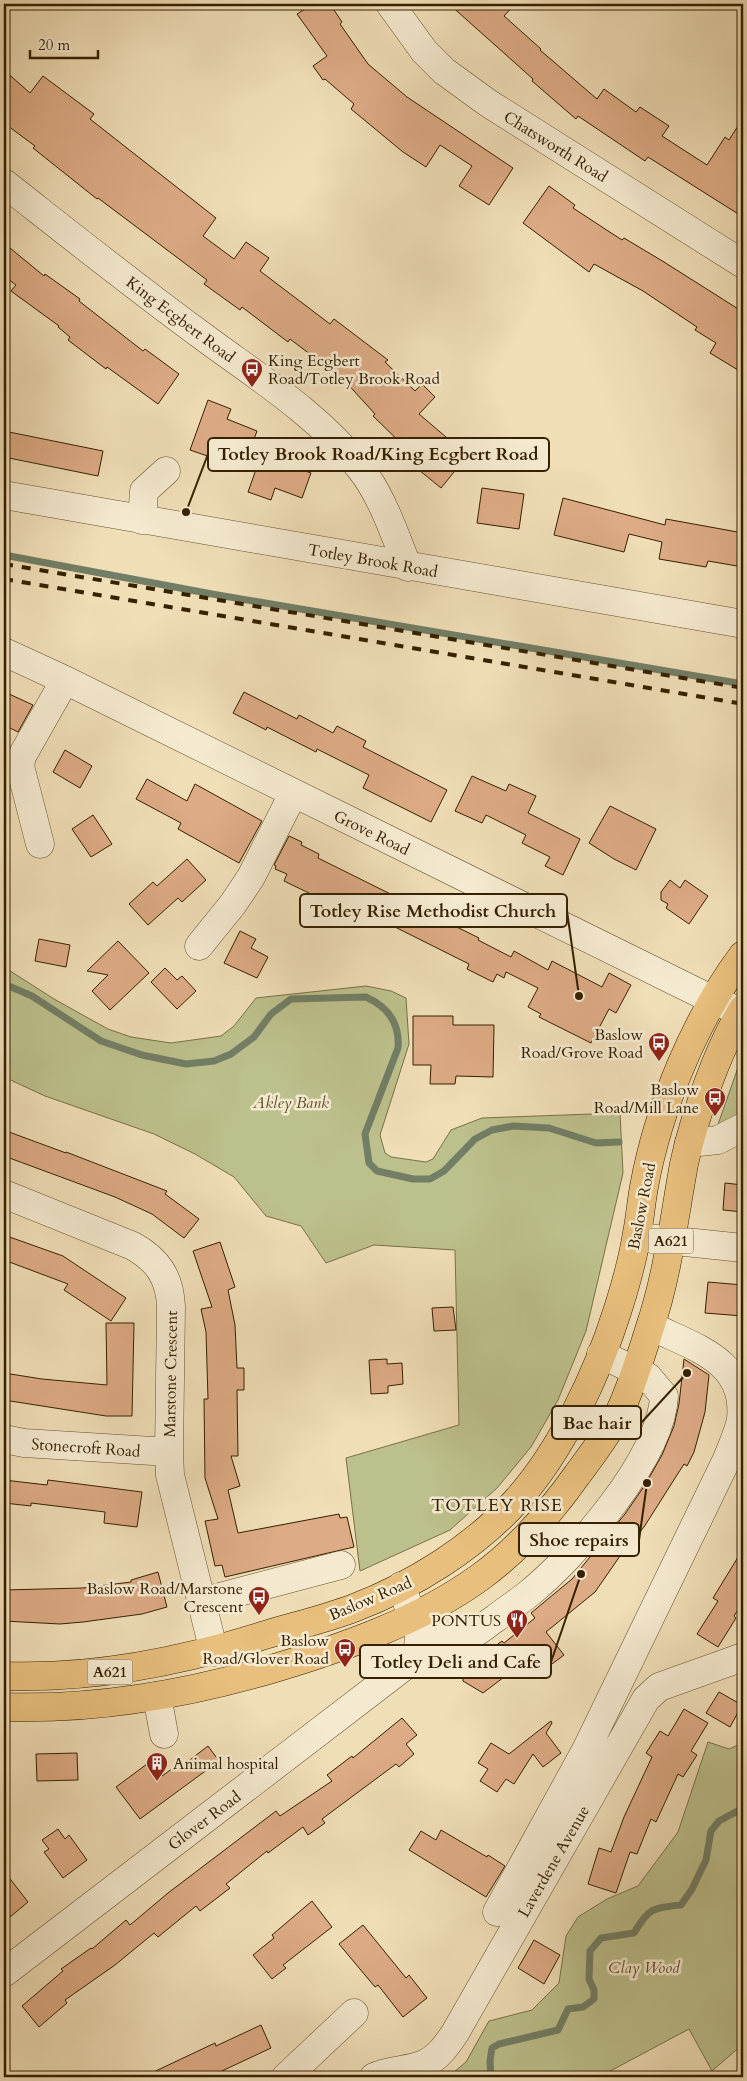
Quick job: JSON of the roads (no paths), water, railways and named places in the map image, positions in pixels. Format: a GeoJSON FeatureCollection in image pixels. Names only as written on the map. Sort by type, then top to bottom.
{"type":"FeatureCollection","features":[{"type":"Feature","properties":{"kind":"main road","name":"Baslow Road"},"geometry":{"type":"LineString","coordinates":[[4,1676],[95,1674],[158,1664],[214,1652],[349,1610],[401,1586],[447,1559],[499,1518],[518,1499],[557,1445],[601,1354],[617,1312],[637,1237],[644,1187],[656,1136],[682,1064],[714,1000],[743,955]]}},
{"type":"Feature","properties":{"kind":"main road","name":"A621"},"geometry":{"type":"LineString","coordinates":[[4,1707],[78,1706],[130,1701],[252,1674],[309,1658],[416,1625],[443,1601],[480,1577],[506,1555],[556,1504],[601,1442],[620,1411],[651,1326],[662,1285],[689,1143],[715,1068],[742,1010]]}},
{"type":"Feature","properties":{"kind":"street","name":"Chatsworth Road"},"geometry":{"type":"LineString","coordinates":[[390,4],[424,51],[444,71],[488,104],[743,264]]}},
{"type":"Feature","properties":{"kind":"street","name":"King Ecgbert Road"},"geometry":{"type":"LineString","coordinates":[[4,182],[139,289],[308,414],[337,441],[361,469],[376,491],[408,567]]}},
{"type":"Feature","properties":{"kind":"street"},"geometry":{"type":"LineString","coordinates":[[142,520],[144,491],[166,471]]}},
{"type":"Feature","properties":{"kind":"street","name":"Totley Brook Road"},"geometry":{"type":"LineString","coordinates":[[4,495],[743,624]]}},
{"type":"Feature","properties":{"kind":"street","name":"Grove Road"},"geometry":{"type":"LineString","coordinates":[[4,652],[65,680],[714,1000],[742,1010]]}},
{"type":"Feature","properties":{"kind":"street"},"geometry":{"type":"LineString","coordinates":[[40,844],[20,766],[22,756],[65,680]]}},
{"type":"Feature","properties":{"kind":"street"},"geometry":{"type":"LineString","coordinates":[[199,946],[252,877],[293,794]]}},
{"type":"Feature","properties":{"kind":"street"},"geometry":{"type":"LineString","coordinates":[[689,1143],[718,1140],[743,1127]]}},
{"type":"Feature","properties":{"kind":"street","name":"Marstone Crescent"},"geometry":{"type":"LineString","coordinates":[[4,1194],[133,1246],[152,1258],[165,1276],[171,1296],[170,1475],[214,1652]]}},
{"type":"Feature","properties":{"kind":"street"},"geometry":{"type":"LineString","coordinates":[[637,1237],[743,1248]]}},
{"type":"Feature","properties":{"kind":"street"},"geometry":{"type":"LineString","coordinates":[[497,1912],[586,1750],[727,1459],[741,1419],[740,1398],[736,1380],[726,1366],[713,1356],[651,1326]]}},
{"type":"Feature","properties":{"kind":"street"},"geometry":{"type":"LineString","coordinates":[[401,1586],[416,1625],[451,1640],[471,1636],[528,1595],[563,1562],[599,1521],[630,1481],[649,1446],[664,1409],[664,1396],[648,1376],[601,1354]]}},
{"type":"Feature","properties":{"kind":"street","name":"Stonecroft Road"},"geometry":{"type":"LineString","coordinates":[[4,1439],[24,1443],[169,1452]]}},
{"type":"Feature","properties":{"kind":"street"},"geometry":{"type":"LineString","coordinates":[[202,1602],[341,1565]]}},
{"type":"Feature","properties":{"kind":"street","name":"Glover Road"},"geometry":{"type":"LineString","coordinates":[[4,1973],[400,1671],[410,1662],[418,1650],[416,1625]]}},
{"type":"Feature","properties":{"kind":"street","name":"Laverdene Avenue"},"geometry":{"type":"LineString","coordinates":[[374,2077],[424,2065],[435,2057],[450,2039],[646,1699],[660,1687],[743,1656]]}},
{"type":"Feature","properties":{"kind":"street"},"geometry":{"type":"LineString","coordinates":[[157,1696],[164,1734]]}},
{"type":"Feature","properties":{"kind":"street"},"geometry":{"type":"LineString","coordinates":[[286,2077],[354,2013]]}},
{"type":"Feature","properties":{"kind":"waterway"},"geometry":{"type":"LineString","coordinates":[[4,555],[212,594],[743,684]]}},
{"type":"Feature","properties":{"kind":"waterway"},"geometry":{"type":"LineString","coordinates":[[4,984],[32,996],[101,1041],[142,1055],[186,1064],[214,1061],[231,1054],[254,1037],[271,1014],[291,999],[366,997],[374,1001],[391,1017],[395,1024],[398,1039],[398,1048],[365,1134],[369,1163],[377,1171],[413,1179],[430,1179],[444,1171],[475,1139],[492,1130],[513,1126],[549,1128],[596,1143],[619,1142]]}},
{"type":"Feature","properties":{"kind":"waterway"},"geometry":{"type":"LineString","coordinates":[[491,2077],[490,2061],[492,2048],[499,2044],[558,2030],[568,2009],[583,2007],[594,1999],[594,1990],[589,1979],[590,1951],[601,1938],[634,1933],[652,1911],[681,1905],[692,1889],[706,1860],[711,1831],[719,1821],[743,1808]]}},
{"type":"Feature","properties":{"kind":"railway"},"geometry":{"type":"LineString","coordinates":[[4,564],[743,688]]}},
{"type":"Feature","properties":{"kind":"railway"},"geometry":{"type":"LineString","coordinates":[[4,579],[743,704]]}},
{"type":"Feature","properties":{"kind":"place","name":"King Ecgbert Road/Totley Brook Road"},"geometry":{"type":"Point","coordinates":[252,388]}},
{"type":"Feature","properties":{"kind":"place","name":"Totley Brook Road/King Ecgbert Road"},"geometry":{"type":"Point","coordinates":[186,512]}},
{"type":"Feature","properties":{"kind":"place","name":"Totley Rise Methodist Church"},"geometry":{"type":"Point","coordinates":[579,996]}},
{"type":"Feature","properties":{"kind":"place","name":"Baslow Road/Grove Road"},"geometry":{"type":"Point","coordinates":[659,1062]}},
{"type":"Feature","properties":{"kind":"place","name":"Baslow Road/Mill Lane"},"geometry":{"type":"Point","coordinates":[715,1117]}},
{"type":"Feature","properties":{"kind":"place","name":"Bae hair"},"geometry":{"type":"Point","coordinates":[687,1373]}},
{"type":"Feature","properties":{"kind":"place","name":"Shoe repairs"},"geometry":{"type":"Point","coordinates":[647,1483]}},
{"type":"Feature","properties":{"kind":"place","name":"Totley Deli and Cafe"},"geometry":{"type":"Point","coordinates":[581,1574]}},
{"type":"Feature","properties":{"kind":"place","name":"Baslow Road/Marstone Crescent"},"geometry":{"type":"Point","coordinates":[259,1616]}},
{"type":"Feature","properties":{"kind":"place","name":"PONTUS"},"geometry":{"type":"Point","coordinates":[517,1639]}},
{"type":"Feature","properties":{"kind":"place","name":"Baslow Road/Glover Road"},"geometry":{"type":"Point","coordinates":[345,1668]}},
{"type":"Feature","properties":{"kind":"place","name":"Animal hospital"},"geometry":{"type":"Point","coordinates":[157,1782]}},
{"type":"Feature","properties":{"kind":"district","name":"TOTLEY RISE"},"geometry":{"type":"Point","coordinates":[497,1505]}},
{"type":"Feature","properties":{"kind":"park label","name":"Akley Bank"},"geometry":{"type":"Point","coordinates":[291,1102]}},
{"type":"Feature","properties":{"kind":"park label","name":"Clay Wood"},"geometry":{"type":"Point","coordinates":[644,1967]}}]}
